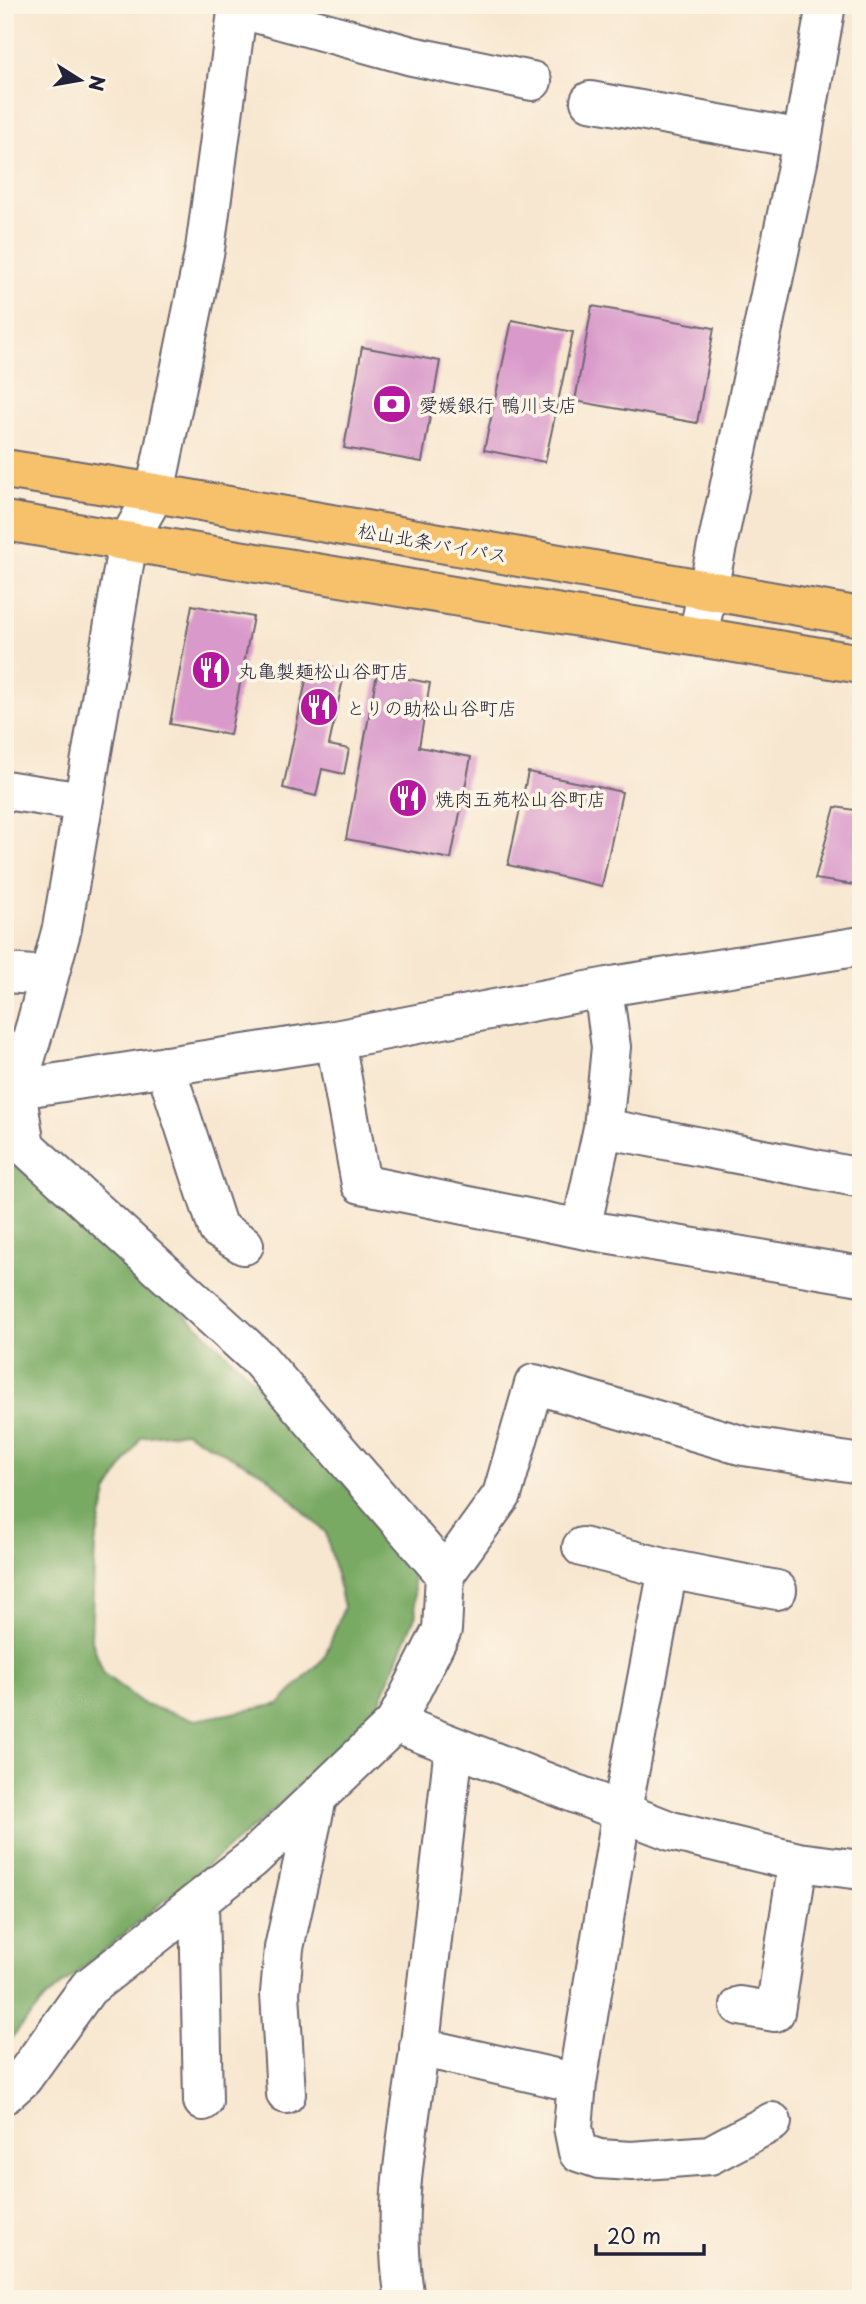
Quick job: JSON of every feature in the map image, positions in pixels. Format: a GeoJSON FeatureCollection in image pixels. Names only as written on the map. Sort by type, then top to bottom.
{"type":"FeatureCollection","features":[{"type":"Feature","properties":{"kind":"highway","name":"松山北条バイパス"},"geometry":{"type":"LineString","coordinates":[[5,469],[861,617]]}},
{"type":"Feature","properties":{"kind":"highway"},"geometry":{"type":"LineString","coordinates":[[5,521],[861,664]]}},
{"type":"Feature","properties":{"kind":"street"},"geometry":{"type":"LineString","coordinates":[[698,636],[802,139],[826,5]]}},
{"type":"Feature","properties":{"kind":"street"},"geometry":{"type":"LineString","coordinates":[[445,1574],[259,1359],[25,1146],[10,1091],[49,976],[62,928],[128,541],[155,493],[205,249],[238,7],[412,56],[532,81]]}},
{"type":"Feature","properties":{"kind":"street"},"geometry":{"type":"LineString","coordinates":[[590,101],[802,139]]}},
{"type":"Feature","properties":{"kind":"street"},"geometry":{"type":"LineString","coordinates":[[5,790],[83,802]]}},
{"type":"Feature","properties":{"kind":"street"},"geometry":{"type":"LineString","coordinates":[[10,1091],[335,1040],[603,988],[861,946]]}},
{"type":"Feature","properties":{"kind":"street"},"geometry":{"type":"LineString","coordinates":[[5,973],[49,976]]}},
{"type":"Feature","properties":{"kind":"street"},"geometry":{"type":"LineString","coordinates":[[581,1229],[603,1128],[611,1047],[603,988]]}},
{"type":"Feature","properties":{"kind":"street"},"geometry":{"type":"LineString","coordinates":[[335,1040],[361,1184],[581,1229],[861,1276]]}},
{"type":"Feature","properties":{"kind":"street"},"geometry":{"type":"LineString","coordinates":[[165,1066],[218,1229],[244,1245]]}},
{"type":"Feature","properties":{"kind":"street"},"geometry":{"type":"LineString","coordinates":[[603,1128],[861,1178]]}},
{"type":"Feature","properties":{"kind":"street"},"geometry":{"type":"LineString","coordinates":[[5,2094],[23,2078],[88,1989],[252,1859],[395,1723],[442,1630],[445,1574],[502,1495],[534,1384],[744,1446],[861,1465]]}},
{"type":"Feature","properties":{"kind":"street"},"geometry":{"type":"LineString","coordinates":[[582,1547],[668,1569],[777,1590]]}},
{"type":"Feature","properties":{"kind":"street"},"geometry":{"type":"LineString","coordinates":[[668,1569],[622,1810],[573,2127],[578,2152],[599,2159],[632,2161],[710,2155],[772,2122]]}},
{"type":"Feature","properties":{"kind":"street"},"geometry":{"type":"LineString","coordinates":[[395,1723],[671,1831],[798,1862],[861,1870]]}},
{"type":"Feature","properties":{"kind":"street"},"geometry":{"type":"LineString","coordinates":[[405,2299],[399,2262],[400,2185],[454,1746]]}},
{"type":"Feature","properties":{"kind":"street"},"geometry":{"type":"LineString","coordinates":[[286,2094],[280,1993],[284,1948],[317,1798]]}},
{"type":"Feature","properties":{"kind":"street"},"geometry":{"type":"LineString","coordinates":[[740,2006],[775,2012],[798,1862]]}},
{"type":"Feature","properties":{"kind":"street"},"geometry":{"type":"LineString","coordinates":[[199,1901],[203,2101]]}},
{"type":"Feature","properties":{"kind":"street"},"geometry":{"type":"LineString","coordinates":[[419,2047],[578,2083]]}},
{"type":"Feature","properties":{"kind":"green space"},"geometry":{"type":"Polygon","coordinates":[[[13,1162],[138,1268],[246,1373],[312,1443],[412,1569],[416,1614],[379,1704],[274,1810],[45,1999],[5,2045],[5,1613],[17,1562],[8,1514],[5,1511],[5,1164],[13,1162]],[[185,1432],[141,1437],[107,1493],[95,1545],[91,1638],[104,1674],[145,1705],[196,1720],[279,1704],[324,1658],[344,1607],[326,1533],[266,1475],[185,1432]]]}},
{"type":"Feature","properties":{"kind":"building"},"geometry":{"type":"Polygon","coordinates":[[[592,306],[714,328],[697,423],[575,401],[592,306]]]}},
{"type":"Feature","properties":{"kind":"building"},"geometry":{"type":"Polygon","coordinates":[[[512,320],[573,332],[545,462],[484,450],[512,320]]]}},
{"type":"Feature","properties":{"kind":"building","name":"愛媛銀行 鴨川支店"},"geometry":{"type":"Polygon","coordinates":[[[362,347],[440,361],[422,462],[344,448],[362,347]]]}},
{"type":"Feature","properties":{"kind":"building","name":"丸亀製麺松山谷町店"},"geometry":{"type":"Polygon","coordinates":[[[192,605],[253,617],[230,735],[170,724],[192,605]]]}},
{"type":"Feature","properties":{"kind":"building","name":"とりの助松山谷町店"},"geometry":{"type":"Polygon","coordinates":[[[310,662],[345,670],[329,745],[349,749],[344,774],[322,769],[316,796],[283,788],[310,662]]]}},
{"type":"Feature","properties":{"kind":"building","name":"焼肉五苑松山谷町店"},"geometry":{"type":"Polygon","coordinates":[[[377,673],[430,683],[419,747],[471,757],[451,859],[346,839],[377,673]]]}},
{"type":"Feature","properties":{"kind":"building"},"geometry":{"type":"Polygon","coordinates":[[[528,772],[622,792],[602,886],[508,865],[528,772]]]}},
{"type":"Feature","properties":{"kind":"building"},"geometry":{"type":"Polygon","coordinates":[[[835,807],[861,811],[861,886],[815,879],[835,807]]]}},
{"type":"Feature","properties":{"kind":"place","name":"愛媛銀行 鴨川支店"},"geometry":{"type":"Point","coordinates":[392,404]}},
{"type":"Feature","properties":{"kind":"place","name":"丸亀製麺松山谷町店"},"geometry":{"type":"Point","coordinates":[211,670]}},
{"type":"Feature","properties":{"kind":"place","name":"とりの助松山谷町店"},"geometry":{"type":"Point","coordinates":[319,707]}},
{"type":"Feature","properties":{"kind":"place","name":"焼肉五苑松山谷町店"},"geometry":{"type":"Point","coordinates":[408,798]}}]}
